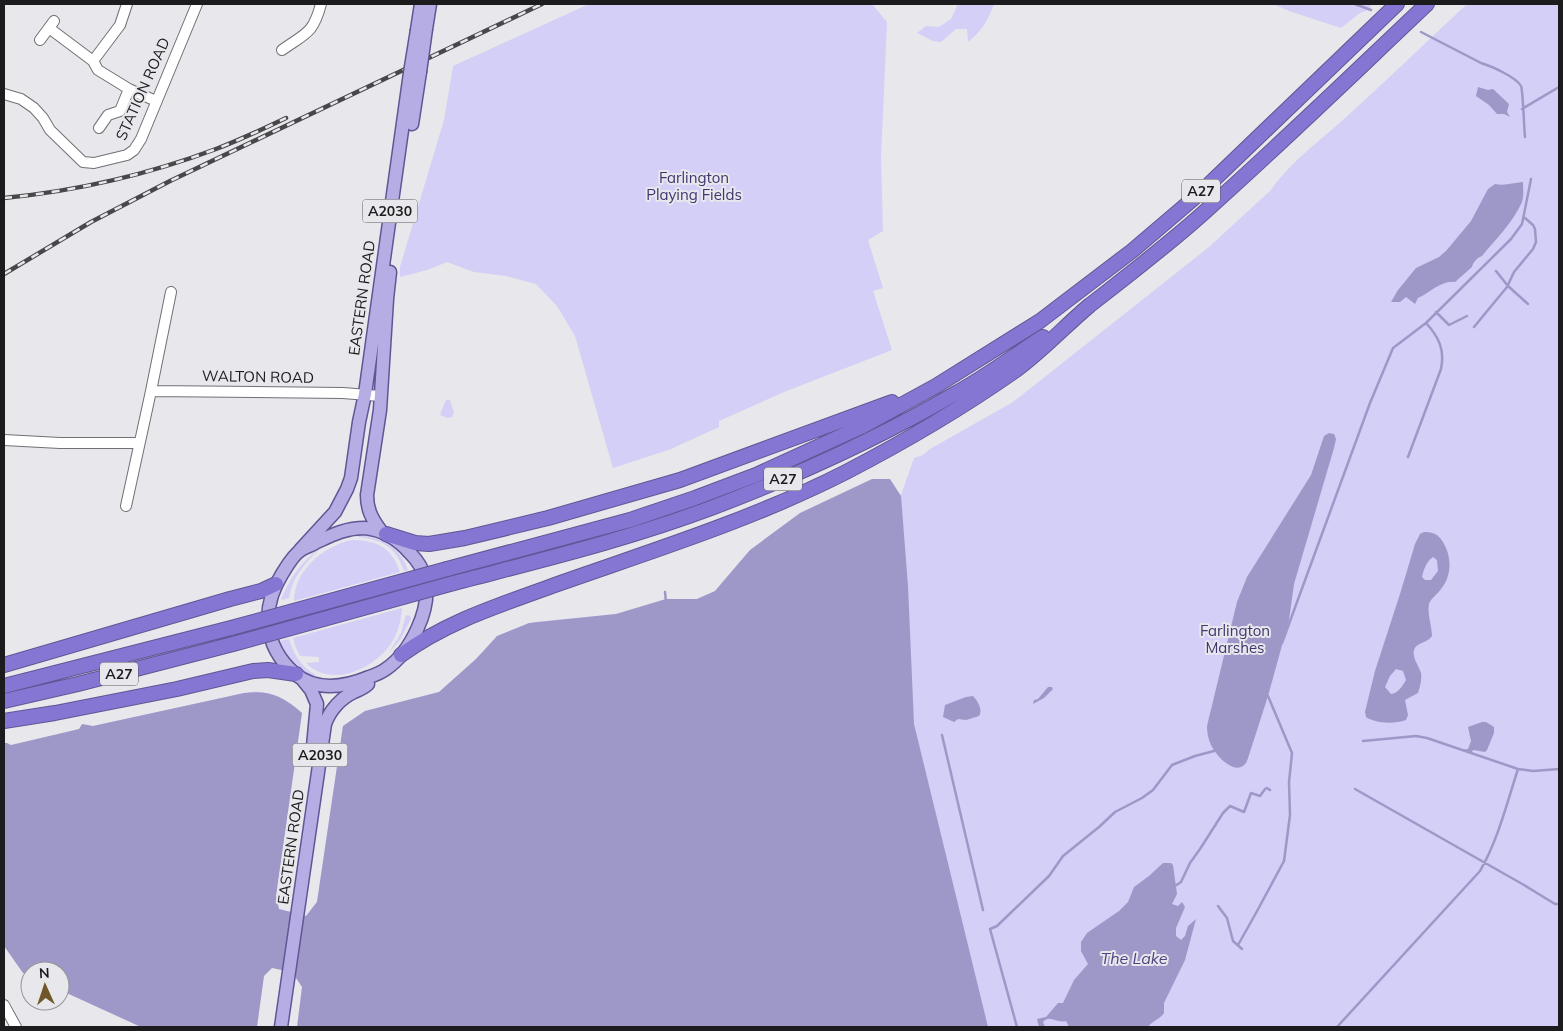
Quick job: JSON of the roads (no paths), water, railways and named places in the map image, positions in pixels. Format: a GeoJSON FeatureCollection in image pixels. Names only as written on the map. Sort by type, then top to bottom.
{"type":"FeatureCollection","features":[{"type":"Feature","properties":{"kind":"highway","name":"A27"},"geometry":{"type":"LineString","coordinates":[[4,686],[231,628],[630,520],[756,475],[861,427],[936,386],[1040,321],[1132,251],[1200,193],[1397,4]]}},
{"type":"Feature","properties":{"kind":"highway","name":"A27"},"geometry":{"type":"LineString","coordinates":[[4,701],[233,644],[624,537],[710,509],[796,474],[897,425],[959,392],[1088,307],[1150,258],[1208,209],[1427,4]]}},
{"type":"Feature","properties":{"kind":"highway"},"geometry":{"type":"LineString","coordinates":[[401,656],[416,644],[440,630],[487,609],[715,528],[844,473],[901,442],[1017,369],[1088,307]]}},
{"type":"Feature","properties":{"kind":"highway"},"geometry":{"type":"LineString","coordinates":[[384,532],[415,542],[429,544],[465,538],[548,518],[680,480],[936,386]]}},
{"type":"Feature","properties":{"kind":"highway"},"geometry":{"type":"LineString","coordinates":[[4,665],[260,591],[276,584]]}},
{"type":"Feature","properties":{"kind":"highway"},"geometry":{"type":"LineString","coordinates":[[4,720],[55,713],[177,689],[253,671],[268,670],[298,676]]}},
{"type":"Feature","properties":{"kind":"main road","name":"EASTERN ROAD"},"geometry":{"type":"LineString","coordinates":[[421,4],[422,30]]}},
{"type":"Feature","properties":{"kind":"main road","name":"EASTERN ROAD"},"geometry":{"type":"LineString","coordinates":[[300,550],[335,512],[351,478],[358,422],[422,30],[430,4]]}},
{"type":"Feature","properties":{"kind":"main road","name":"EASTERN ROAD"},"geometry":{"type":"LineString","coordinates":[[384,532],[372,520],[367,504],[368,483],[378,423],[388,289],[415,73]]}},
{"type":"Feature","properties":{"kind":"main road"},"geometry":{"type":"LineString","coordinates":[[350,528],[365,528],[384,532],[403,545],[417,561],[426,585],[425,600],[419,624],[413,637],[401,656],[385,670],[352,684],[337,686],[319,684],[298,676],[276,652],[269,631],[267,621],[268,610],[276,584],[292,558],[300,550],[335,533],[350,528]]}},
{"type":"Feature","properties":{"kind":"main road","name":"EASTERN ROAD"},"geometry":{"type":"LineString","coordinates":[[281,1027],[282,996],[300,868],[327,719],[340,701],[348,695],[365,688],[385,670]]}},
{"type":"Feature","properties":{"kind":"main road","name":"EASTERN ROAD"},"geometry":{"type":"LineString","coordinates":[[298,676],[315,697],[317,709],[300,868]]}},
{"type":"Feature","properties":{"kind":"main road","name":"EASTERN ROAD"},"geometry":{"type":"LineString","coordinates":[[273,1027],[282,996]]}},
{"type":"Feature","properties":{"kind":"street"},"geometry":{"type":"LineString","coordinates":[[95,65],[120,25],[128,4]]}},
{"type":"Feature","properties":{"kind":"street","name":"STATION ROAD"},"geometry":{"type":"LineString","coordinates":[[4,94],[21,99],[34,108],[50,130],[82,162],[94,163],[126,155],[134,150],[141,139],[197,4]]}},
{"type":"Feature","properties":{"kind":"street"},"geometry":{"type":"LineString","coordinates":[[282,50],[311,30],[316,22],[321,4]]}},
{"type":"Feature","properties":{"kind":"street"},"geometry":{"type":"LineString","coordinates":[[40,40],[51,24],[95,65],[129,90],[156,101]]}},
{"type":"Feature","properties":{"kind":"street"},"geometry":{"type":"LineString","coordinates":[[99,128],[108,115],[120,111],[129,90]]}},
{"type":"Feature","properties":{"kind":"street"},"geometry":{"type":"LineString","coordinates":[[126,506],[171,292]]}},
{"type":"Feature","properties":{"kind":"street","name":"WALTON ROAD"},"geometry":{"type":"LineString","coordinates":[[151,391],[364,394],[380,396]]}},
{"type":"Feature","properties":{"kind":"street"},"geometry":{"type":"LineString","coordinates":[[4,440],[60,443],[139,443]]}},
{"type":"Feature","properties":{"kind":"street"},"geometry":{"type":"LineString","coordinates":[[4,1005],[16,1027]]}},
{"type":"Feature","properties":{"kind":"water"},"geometry":{"type":"Polygon","coordinates":[[[1478,87],[1488,90],[1493,89],[1509,104],[1507,112],[1510,117],[1504,114],[1497,114],[1489,105],[1476,96],[1478,87]]]}},
{"type":"Feature","properties":{"kind":"water"},"geometry":{"type":"Polygon","coordinates":[[[1523,182],[1523,199],[1519,209],[1482,256],[1473,263],[1472,267],[1455,282],[1440,285],[1418,298],[1415,304],[1406,297],[1400,302],[1391,302],[1416,268],[1439,257],[1446,251],[1471,221],[1488,189],[1495,184],[1506,185],[1523,182]]]}},
{"type":"Feature","properties":{"kind":"water"},"geometry":{"type":"Polygon","coordinates":[[[1329,433],[1334,434],[1336,439],[1334,448],[1294,584],[1289,620],[1268,696],[1247,762],[1240,767],[1235,767],[1220,758],[1213,749],[1208,738],[1207,726],[1237,602],[1247,577],[1311,475],[1324,436],[1329,433]]]}},
{"type":"Feature","properties":{"kind":"water"},"geometry":{"type":"Polygon","coordinates":[[[872,479],[890,479],[901,496],[908,586],[914,724],[988,1027],[297,1027],[302,987],[296,978],[296,973],[272,968],[264,976],[257,1027],[141,1027],[70,995],[70,961],[20,961],[20,969],[4,946],[4,743],[11,745],[79,729],[82,724],[93,726],[244,693],[261,692],[282,698],[302,713],[276,896],[279,909],[306,916],[317,902],[343,726],[365,711],[439,692],[476,659],[497,636],[529,623],[616,614],[666,599],[697,599],[715,591],[750,550],[800,513],[872,479]]]}},
{"type":"Feature","properties":{"kind":"water"},"geometry":{"type":"Polygon","coordinates":[[[1424,532],[1433,533],[1441,539],[1448,554],[1449,572],[1445,584],[1429,604],[1432,636],[1417,645],[1414,650],[1415,659],[1421,673],[1421,681],[1418,693],[1405,700],[1408,715],[1406,720],[1391,723],[1375,721],[1366,717],[1365,712],[1375,671],[1415,544],[1420,534],[1424,532]],[[1433,557],[1425,568],[1422,577],[1425,580],[1431,580],[1438,571],[1437,560],[1433,557]],[[1396,669],[1385,687],[1391,694],[1400,689],[1406,680],[1403,671],[1396,669]]]}},
{"type":"Feature","properties":{"kind":"water"},"geometry":{"type":"Polygon","coordinates":[[[1048,687],[1053,689],[1044,698],[1033,704],[1034,700],[1038,699],[1048,687]]]}},
{"type":"Feature","properties":{"kind":"water"},"geometry":{"type":"Polygon","coordinates":[[[973,696],[979,706],[979,716],[966,720],[958,719],[954,722],[943,717],[945,705],[973,696]]]}},
{"type":"Feature","properties":{"kind":"water"},"geometry":{"type":"Polygon","coordinates":[[[1486,722],[1494,727],[1494,733],[1487,750],[1485,752],[1474,750],[1472,751],[1473,754],[1462,750],[1468,749],[1471,741],[1468,727],[1486,722]]]}},
{"type":"Feature","properties":{"kind":"water","name":"The Lake"},"geometry":{"type":"Polygon","coordinates":[[[1163,863],[1171,863],[1173,865],[1177,894],[1172,904],[1178,906],[1182,902],[1185,907],[1176,928],[1176,936],[1181,940],[1185,936],[1188,926],[1196,919],[1185,960],[1164,1003],[1164,1013],[1148,1027],[1069,1027],[1066,1021],[1048,1019],[1043,1022],[1045,1027],[1039,1027],[1037,1019],[1046,1017],[1058,1003],[1063,1003],[1074,980],[1088,964],[1081,951],[1081,942],[1087,933],[1119,911],[1128,902],[1134,887],[1163,863]]]}},
{"type":"Feature","properties":{"kind":"waterway"},"geometry":{"type":"LineString","coordinates":[[1355,4],[1371,10]]}},
{"type":"Feature","properties":{"kind":"waterway"},"geometry":{"type":"LineString","coordinates":[[1421,32],[1481,63],[1503,72],[1521,86],[1525,137]]}},
{"type":"Feature","properties":{"kind":"waterway"},"geometry":{"type":"LineString","coordinates":[[1522,109],[1559,87]]}},
{"type":"Feature","properties":{"kind":"waterway"},"geometry":{"type":"LineString","coordinates":[[1282,643],[1370,403],[1393,348],[1426,323],[1511,239],[1522,224],[1531,179]]}},
{"type":"Feature","properties":{"kind":"waterway"},"geometry":{"type":"LineString","coordinates":[[1474,327],[1507,287],[1514,272],[1533,249],[1536,242],[1535,229],[1525,218]]}},
{"type":"Feature","properties":{"kind":"waterway"},"geometry":{"type":"LineString","coordinates":[[1496,271],[1508,286],[1528,304]]}},
{"type":"Feature","properties":{"kind":"waterway"},"geometry":{"type":"LineString","coordinates":[[1436,312],[1449,325],[1467,316]]}},
{"type":"Feature","properties":{"kind":"waterway"},"geometry":{"type":"LineString","coordinates":[[1408,457],[1442,362],[1440,344],[1426,323]]}},
{"type":"Feature","properties":{"kind":"waterway"},"geometry":{"type":"LineString","coordinates":[[665,592],[666,602]]}},
{"type":"Feature","properties":{"kind":"waterway"},"geometry":{"type":"LineString","coordinates":[[1238,945],[1284,861],[1290,815],[1289,782],[1292,753],[1268,696]]}},
{"type":"Feature","properties":{"kind":"waterway"},"geometry":{"type":"LineString","coordinates":[[942,735],[983,910]]}},
{"type":"Feature","properties":{"kind":"waterway"},"geometry":{"type":"LineString","coordinates":[[1363,741],[1416,736],[1518,769],[1533,771],[1559,769]]}},
{"type":"Feature","properties":{"kind":"waterway"},"geometry":{"type":"LineString","coordinates":[[1017,1027],[990,929],[997,926],[1049,876],[1063,856],[1115,812],[1153,790],[1172,765],[1214,751]]}},
{"type":"Feature","properties":{"kind":"waterway"},"geometry":{"type":"LineString","coordinates":[[1337,1027],[1480,871],[1497,834],[1518,769]]}},
{"type":"Feature","properties":{"kind":"waterway"},"geometry":{"type":"LineString","coordinates":[[1175,886],[1181,882],[1190,863],[1223,813],[1230,806],[1244,812],[1251,793],[1260,796],[1265,789],[1270,790]]}},
{"type":"Feature","properties":{"kind":"waterway"},"geometry":{"type":"LineString","coordinates":[[1355,789],[1555,904],[1559,904]]}},
{"type":"Feature","properties":{"kind":"waterway"},"geometry":{"type":"LineString","coordinates":[[1218,906],[1227,918],[1233,941],[1242,949]]}},
{"type":"Feature","properties":{"kind":"railway"},"geometry":{"type":"LineString","coordinates":[[4,274],[91,222],[170,181],[542,4]]}},
{"type":"Feature","properties":{"kind":"railway"},"geometry":{"type":"LineString","coordinates":[[4,198],[58,191],[111,181],[164,167],[225,146],[286,118]]}},
{"type":"Feature","properties":{"kind":"park label","name":"Farlington Playing Fields"},"geometry":{"type":"Point","coordinates":[694,186]}},
{"type":"Feature","properties":{"kind":"park label","name":"Farlington Marshes"},"geometry":{"type":"Point","coordinates":[1235,640]}}]}
